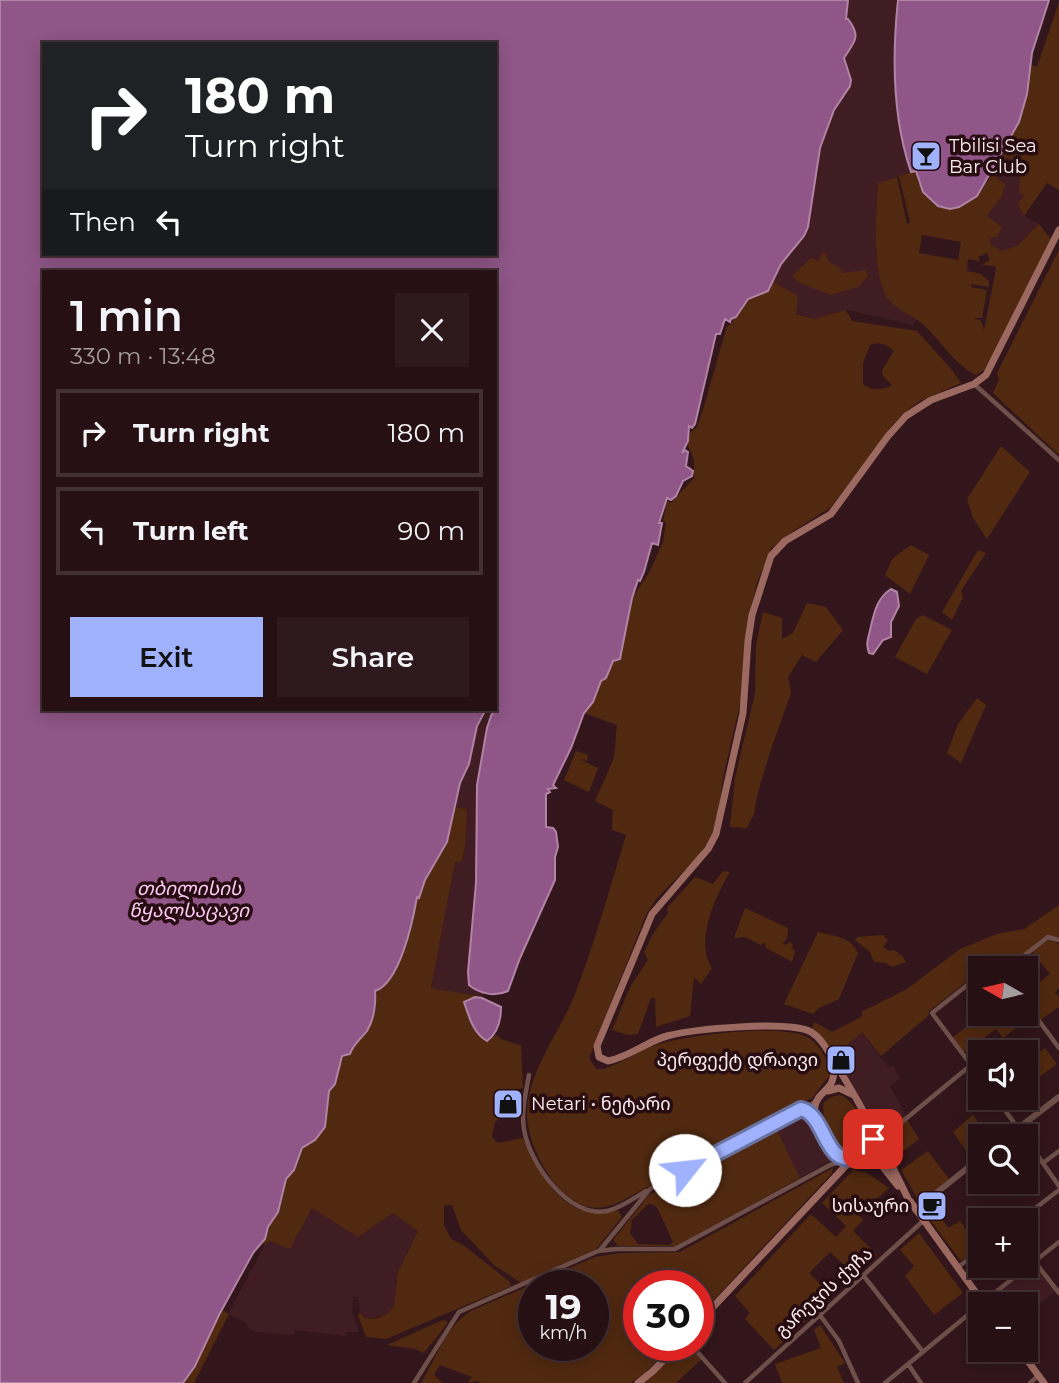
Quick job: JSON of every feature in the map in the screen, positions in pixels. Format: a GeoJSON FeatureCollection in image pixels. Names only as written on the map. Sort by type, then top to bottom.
{"type":"FeatureCollection","features":[{"type":"Feature","properties":{"kind":"main road"},"geometry":{"type":"LineString","coordinates":[[913,1206],[855,1095],[815,1035],[788,1027],[720,1029],[668,1036],[608,1061],[599,1057],[597,1052],[599,1040],[652,914],[708,849],[716,834],[743,713],[752,615],[771,556],[785,541],[831,514],[888,436],[906,416],[931,400],[974,384],[986,375],[1059,230]]}},
{"type":"Feature","properties":{"kind":"main road"},"geometry":{"type":"LineString","coordinates":[[828,1091],[835,1072],[830,1056]]}},
{"type":"Feature","properties":{"kind":"main road"},"geometry":{"type":"LineString","coordinates":[[835,1174],[835,1154],[817,1122],[817,1100],[828,1091],[839,1088],[855,1095]]}},
{"type":"Feature","properties":{"kind":"main road"},"geometry":{"type":"LineString","coordinates":[[714,1306],[835,1174],[871,1146],[874,1129]]}},
{"type":"Feature","properties":{"kind":"main road"},"geometry":{"type":"LineString","coordinates":[[885,1150],[878,1145],[874,1149],[974,1292]]}},
{"type":"Feature","properties":{"kind":"main road"},"geometry":{"type":"LineString","coordinates":[[835,1154],[877,1160],[885,1167]]}},
{"type":"Feature","properties":{"kind":"main road"},"geometry":{"type":"LineString","coordinates":[[638,1383],[661,1361]]}},
{"type":"Feature","properties":{"kind":"main road"},"geometry":{"type":"LineString","coordinates":[[1029,1362],[1044,1383]]}},
{"type":"Feature","properties":{"kind":"street"},"geometry":{"type":"LineString","coordinates":[[974,384],[1059,460]]}},
{"type":"Feature","properties":{"kind":"street"},"geometry":{"type":"LineString","coordinates":[[1023,956],[1048,937],[1059,940]]}},
{"type":"Feature","properties":{"kind":"street"},"geometry":{"type":"LineString","coordinates":[[968,984],[932,1013],[968,1061]]}},
{"type":"Feature","properties":{"kind":"street"},"geometry":{"type":"LineString","coordinates":[[1038,1019],[1059,1048]]}},
{"type":"Feature","properties":{"kind":"street"},"geometry":{"type":"LineString","coordinates":[[880,1140],[968,1067]]}},
{"type":"Feature","properties":{"kind":"street"},"geometry":{"type":"LineString","coordinates":[[529,1074],[524,1129],[545,1175],[553,1186],[579,1207],[605,1212],[618,1208],[817,1100]]}},
{"type":"Feature","properties":{"kind":"street"},"geometry":{"type":"LineString","coordinates":[[1023,1124],[1059,1097]]}},
{"type":"Feature","properties":{"kind":"street"},"geometry":{"type":"LineString","coordinates":[[795,1110],[807,1110],[817,1122]]}},
{"type":"Feature","properties":{"kind":"street"},"geometry":{"type":"LineString","coordinates":[[1043,1163],[1059,1151]]}},
{"type":"Feature","properties":{"kind":"street"},"geometry":{"type":"LineString","coordinates":[[1035,1208],[1059,1188],[1038,1156]]}},
{"type":"Feature","properties":{"kind":"street"},"geometry":{"type":"LineString","coordinates":[[414,1383],[459,1312],[598,1251],[675,1249],[836,1163],[856,1157]]}},
{"type":"Feature","properties":{"kind":"street"},"geometry":{"type":"LineString","coordinates":[[913,1206],[968,1167]]}},
{"type":"Feature","properties":{"kind":"street"},"geometry":{"type":"LineString","coordinates":[[598,1251],[650,1189]]}},
{"type":"Feature","properties":{"kind":"street"},"geometry":{"type":"LineString","coordinates":[[618,1208],[625,1211],[625,1219]]}},
{"type":"Feature","properties":{"kind":"street","name":"გარეჯის ქუჩა"},"geometry":{"type":"LineString","coordinates":[[745,1383],[923,1221]]}},
{"type":"Feature","properties":{"kind":"street"},"geometry":{"type":"LineString","coordinates":[[610,1238],[611,1246],[616,1249]]}},
{"type":"Feature","properties":{"kind":"street"},"geometry":{"type":"LineString","coordinates":[[1038,1260],[1059,1242]]}},
{"type":"Feature","properties":{"kind":"street"},"geometry":{"type":"LineString","coordinates":[[958,1268],[968,1260]]}},
{"type":"Feature","properties":{"kind":"street"},"geometry":{"type":"LineString","coordinates":[[1038,1266],[1059,1293]]}},
{"type":"Feature","properties":{"kind":"street"},"geometry":{"type":"LineString","coordinates":[[863,1275],[923,1352]]}},
{"type":"Feature","properties":{"kind":"street"},"geometry":{"type":"LineString","coordinates":[[997,1292],[1015,1278]]}},
{"type":"Feature","properties":{"kind":"street"},"geometry":{"type":"LineString","coordinates":[[820,1315],[839,1341],[858,1383]]}},
{"type":"Feature","properties":{"kind":"street"},"geometry":{"type":"LineString","coordinates":[[885,1383],[968,1315]]}},
{"type":"Feature","properties":{"kind":"street"},"geometry":{"type":"LineString","coordinates":[[705,1361],[725,1383]]}},
{"type":"Feature","properties":{"kind":"street"},"geometry":{"type":"LineString","coordinates":[[908,1364],[921,1383]]}},
{"type":"Feature","properties":{"kind":"street"},"geometry":{"type":"LineString","coordinates":[[1030,1383],[1039,1376]]}},
{"type":"Feature","properties":{"kind":"shaded area"},"geometry":{"type":"Polygon","coordinates":[[[848,0],[898,0],[895,89],[901,140],[911,172],[878,183],[876,251],[883,289],[890,301],[917,318],[913,325],[848,310],[814,319],[795,313],[781,287],[773,282],[781,264],[792,253],[808,227],[820,148],[834,110],[850,86],[851,80],[844,58],[850,49],[853,26],[846,20],[848,0]]]}},
{"type":"Feature","properties":{"kind":"shaded area"},"geometry":{"type":"Polygon","coordinates":[[[1059,2],[1059,190],[1047,183],[1024,216],[1018,204],[1024,195],[1019,193],[1020,177],[1012,175],[1015,162],[1007,157],[996,178],[1005,184],[1002,196],[987,216],[1002,227],[997,237],[990,238],[991,245],[1001,251],[1017,246],[1039,224],[1051,239],[992,357],[984,370],[976,375],[956,361],[924,325],[894,305],[884,291],[876,244],[878,183],[897,177],[907,224],[910,222],[899,176],[916,171],[918,183],[938,206],[950,209],[959,207],[988,181],[1019,122],[1031,65],[1037,67],[1059,2]],[[922,235],[919,253],[958,260],[961,242],[922,235]],[[987,253],[978,257],[980,261],[968,259],[967,271],[981,274],[989,281],[989,287],[971,284],[971,287],[987,290],[982,318],[974,318],[981,321],[984,330],[996,269],[995,266],[982,265],[990,260],[987,253]]]}},
{"type":"Feature","properties":{"kind":"shaded area"},"geometry":{"type":"Polygon","coordinates":[[[1007,157],[1015,162],[1020,177],[1024,195],[1019,205],[1024,216],[1039,224],[1017,246],[1001,251],[991,245],[987,216],[1002,196],[996,178],[1007,157]]]}},
{"type":"Feature","properties":{"kind":"shaded area"},"geometry":{"type":"Polygon","coordinates":[[[1059,250],[1059,455],[993,393],[999,380],[997,373],[1059,250]]]}},
{"type":"Feature","properties":{"kind":"shaded area"},"geometry":{"type":"Polygon","coordinates":[[[824,251],[830,263],[839,267],[842,273],[866,270],[868,276],[858,287],[831,295],[800,283],[792,276],[811,258],[818,261],[824,251]]]}},
{"type":"Feature","properties":{"kind":"shaded area"},"geometry":{"type":"Polygon","coordinates":[[[777,270],[773,282],[798,296],[796,314],[814,319],[846,310],[852,321],[917,331],[961,383],[920,401],[909,409],[894,423],[831,507],[771,549],[757,583],[749,614],[742,696],[712,835],[697,858],[656,899],[646,915],[589,1058],[596,1069],[603,1069],[670,1041],[732,1032],[774,1031],[810,1039],[822,1052],[830,1075],[812,1098],[618,1203],[590,1207],[564,1193],[550,1177],[533,1145],[527,1112],[529,1096],[539,1066],[575,994],[626,835],[612,830],[613,810],[595,801],[614,758],[617,725],[584,713],[614,661],[620,659],[632,598],[649,573],[663,542],[667,501],[671,503],[694,478],[694,460],[688,446],[690,433],[697,427],[727,326],[748,299],[777,270]],[[870,345],[863,363],[863,384],[873,389],[892,385],[883,376],[882,370],[894,351],[886,345],[870,345]]]}},
{"type":"Feature","properties":{"kind":"shaded area"},"geometry":{"type":"Polygon","coordinates":[[[1001,446],[1030,472],[987,539],[973,518],[967,499],[1001,446]]]}},
{"type":"Feature","properties":{"kind":"shaded area"},"geometry":{"type":"Polygon","coordinates":[[[911,545],[929,555],[910,594],[885,575],[893,558],[911,545]]]}},
{"type":"Feature","properties":{"kind":"shaded area"},"geometry":{"type":"Polygon","coordinates":[[[978,550],[986,553],[961,591],[963,597],[952,620],[942,612],[978,550]]]}},
{"type":"Feature","properties":{"kind":"shaded area"},"geometry":{"type":"Polygon","coordinates":[[[807,603],[826,607],[843,630],[816,662],[802,655],[788,677],[791,693],[770,752],[754,814],[747,828],[730,827],[735,778],[755,693],[756,644],[763,612],[782,618],[782,639],[793,633],[807,603]]]}},
{"type":"Feature","properties":{"kind":"shaded area"},"geometry":{"type":"Polygon","coordinates":[[[923,615],[952,630],[927,674],[895,657],[916,619],[923,615]]]}},
{"type":"Feature","properties":{"kind":"shaded area"},"geometry":{"type":"Polygon","coordinates":[[[977,698],[986,705],[961,763],[947,753],[958,724],[977,698]]]}},
{"type":"Feature","properties":{"kind":"shaded area"},"geometry":{"type":"Polygon","coordinates":[[[485,711],[494,711],[477,785],[476,883],[471,940],[473,988],[484,993],[483,997],[431,988],[455,861],[462,862],[465,845],[467,810],[453,807],[477,726],[485,711]]]}},
{"type":"Feature","properties":{"kind":"shaded area"},"geometry":{"type":"Polygon","coordinates":[[[576,751],[588,755],[587,761],[579,759],[598,768],[589,792],[564,780],[576,751]]]}},
{"type":"Feature","properties":{"kind":"shaded area"},"geometry":{"type":"Polygon","coordinates":[[[453,807],[467,809],[462,862],[455,862],[431,988],[483,997],[475,997],[487,1041],[496,1035],[521,1045],[523,1088],[499,1093],[496,1101],[500,1118],[495,1122],[492,1137],[498,1143],[523,1138],[547,1182],[570,1204],[583,1211],[599,1213],[618,1210],[622,1217],[596,1249],[550,1270],[518,1270],[518,1281],[494,1265],[461,1230],[452,1205],[444,1205],[444,1225],[451,1239],[463,1245],[510,1282],[511,1286],[386,1339],[366,1337],[358,1315],[360,1312],[368,1319],[378,1318],[387,1314],[394,1306],[398,1272],[418,1231],[393,1213],[358,1237],[312,1208],[290,1249],[270,1241],[265,1244],[260,1242],[265,1239],[286,1179],[303,1148],[322,1130],[326,1120],[324,1113],[329,1102],[329,1088],[336,1080],[343,1055],[345,1057],[349,1054],[372,1022],[376,990],[381,989],[390,979],[413,921],[417,894],[447,842],[453,807]]]}},
{"type":"Feature","properties":{"kind":"shaded area"},"geometry":{"type":"Polygon","coordinates":[[[723,871],[730,872],[713,906],[706,932],[707,957],[712,968],[701,984],[694,977],[690,1016],[656,1027],[655,998],[651,998],[638,1034],[628,1035],[612,1030],[631,985],[648,960],[644,952],[668,913],[667,908],[695,877],[713,884],[723,871]]]}},
{"type":"Feature","properties":{"kind":"shaded area"},"geometry":{"type":"Polygon","coordinates":[[[1059,905],[1059,939],[1048,936],[1021,956],[968,956],[968,980],[929,1011],[928,1016],[881,1056],[862,1032],[836,1054],[812,1029],[814,1022],[832,1032],[863,1016],[861,1012],[907,989],[960,949],[997,934],[1024,929],[1059,905]]]}},
{"type":"Feature","properties":{"kind":"shaded area"},"geometry":{"type":"Polygon","coordinates":[[[745,908],[788,928],[787,939],[783,943],[784,945],[790,942],[793,945],[795,951],[792,962],[766,948],[765,942],[761,945],[745,937],[734,938],[745,908]]]}},
{"type":"Feature","properties":{"kind":"shaded area"},"geometry":{"type":"Polygon","coordinates":[[[818,932],[847,940],[858,953],[839,999],[819,1008],[813,1014],[784,1004],[818,932]]]}},
{"type":"Feature","properties":{"kind":"shaded area"},"geometry":{"type":"Polygon","coordinates":[[[883,935],[888,940],[883,947],[899,953],[897,955],[902,955],[906,962],[892,967],[886,963],[874,962],[870,952],[855,940],[857,937],[883,935]]]}},
{"type":"Feature","properties":{"kind":"shaded area"},"geometry":{"type":"Polygon","coordinates":[[[1050,939],[1059,944],[1059,988],[1055,992],[1059,997],[1059,1007],[1040,1020],[1038,984],[1050,974],[1038,956],[1032,952],[1050,939]]]}},
{"type":"Feature","properties":{"kind":"shaded area"},"geometry":{"type":"Polygon","coordinates":[[[968,1026],[1019,1026],[1003,1038],[996,1029],[981,1040],[968,1040],[968,1050],[964,1053],[953,1037],[968,1026]]]}},
{"type":"Feature","properties":{"kind":"shaded area"},"geometry":{"type":"Polygon","coordinates":[[[861,1031],[888,1067],[893,1065],[900,1078],[890,1086],[906,1116],[880,1137],[836,1054],[861,1031]]]}},
{"type":"Feature","properties":{"kind":"shaded area"},"geometry":{"type":"Polygon","coordinates":[[[1045,1048],[1057,1064],[1038,1078],[1038,1054],[1045,1048]]]}},
{"type":"Feature","properties":{"kind":"shaded area"},"geometry":{"type":"Polygon","coordinates":[[[840,1095],[856,1108],[863,1121],[865,1141],[857,1150],[847,1151],[840,1147],[831,1136],[825,1121],[824,1102],[840,1095]]]}},
{"type":"Feature","properties":{"kind":"shaded area"},"geometry":{"type":"Polygon","coordinates":[[[798,1113],[808,1117],[830,1158],[830,1161],[800,1178],[775,1126],[798,1113]]]}},
{"type":"Feature","properties":{"kind":"shaded area"},"geometry":{"type":"Polygon","coordinates":[[[973,1115],[979,1124],[968,1124],[968,1153],[953,1132],[973,1115]]]}},
{"type":"Feature","properties":{"kind":"shaded area"},"geometry":{"type":"Polygon","coordinates":[[[907,1120],[919,1139],[893,1159],[882,1140],[907,1120]]]}},
{"type":"Feature","properties":{"kind":"shaded area"},"geometry":{"type":"Polygon","coordinates":[[[775,1126],[800,1178],[676,1246],[618,1246],[613,1240],[649,1195],[775,1126]],[[648,1204],[632,1220],[630,1233],[638,1244],[670,1245],[673,1242],[654,1205],[648,1204]]]}},
{"type":"Feature","properties":{"kind":"shaded area"},"geometry":{"type":"Polygon","coordinates":[[[928,1151],[949,1179],[920,1203],[901,1170],[928,1151]]]}},
{"type":"Feature","properties":{"kind":"shaded area"},"geometry":{"type":"Polygon","coordinates":[[[833,1168],[832,1173],[714,1300],[714,1270],[623,1270],[623,1361],[657,1361],[631,1383],[468,1383],[472,1377],[440,1365],[434,1375],[443,1383],[421,1383],[448,1334],[462,1317],[518,1291],[518,1361],[609,1361],[609,1270],[565,1270],[595,1257],[620,1253],[680,1252],[833,1168]]]}},
{"type":"Feature","properties":{"kind":"shaded area"},"geometry":{"type":"Polygon","coordinates":[[[853,1170],[867,1173],[889,1188],[859,1215],[863,1220],[853,1231],[877,1255],[855,1275],[830,1252],[809,1273],[833,1297],[774,1350],[745,1319],[750,1313],[735,1296],[811,1214],[836,1237],[846,1226],[822,1203],[853,1170]]]}},
{"type":"Feature","properties":{"kind":"shaded area"},"geometry":{"type":"Polygon","coordinates":[[[933,1199],[946,1215],[942,1219],[948,1228],[960,1221],[968,1232],[968,1256],[961,1261],[921,1208],[933,1199]]]}},
{"type":"Feature","properties":{"kind":"shaded area"},"geometry":{"type":"Polygon","coordinates":[[[312,1208],[324,1215],[393,1213],[418,1231],[398,1272],[394,1306],[387,1314],[368,1319],[360,1312],[358,1297],[353,1297],[352,1312],[359,1332],[346,1332],[346,1336],[295,1330],[294,1335],[256,1332],[247,1327],[248,1324],[229,1314],[230,1310],[265,1244],[270,1241],[290,1249],[312,1208]]]}},
{"type":"Feature","properties":{"kind":"shaded area"},"geometry":{"type":"Polygon","coordinates":[[[919,1233],[963,1293],[934,1315],[905,1276],[914,1266],[900,1250],[919,1233]]]}},
{"type":"Feature","properties":{"kind":"shaded area"},"geometry":{"type":"Polygon","coordinates":[[[1038,1270],[1055,1292],[1038,1305],[1038,1292],[1001,1292],[1019,1278],[1038,1278],[1038,1270]]]}},
{"type":"Feature","properties":{"kind":"shaded area"},"geometry":{"type":"Polygon","coordinates":[[[222,1310],[229,1314],[194,1383],[183,1383],[195,1366],[222,1310]]]}},
{"type":"Feature","properties":{"kind":"shaded area"},"geometry":{"type":"Polygon","coordinates":[[[443,1320],[447,1321],[447,1324],[424,1353],[387,1345],[443,1320]]]}},
{"type":"Feature","properties":{"kind":"shaded area"},"geometry":{"type":"Polygon","coordinates":[[[820,1325],[845,1363],[837,1367],[844,1383],[782,1383],[775,1364],[821,1348],[814,1330],[820,1325]]]}},
{"type":"Feature","properties":{"kind":"shaded area"},"geometry":{"type":"Polygon","coordinates":[[[666,1361],[700,1361],[676,1383],[643,1383],[666,1361]]]}},
{"type":"Feature","properties":{"kind":"water","name":"თბილისის წყალსაცავი"},"geometry":{"type":"Polygon","coordinates":[[[0,0],[848,0],[846,19],[856,35],[844,58],[851,80],[850,86],[834,110],[820,148],[808,227],[781,264],[768,291],[748,299],[736,317],[730,322],[725,319],[720,334],[716,334],[695,424],[692,428],[689,426],[688,441],[682,453],[685,450],[688,452],[686,466],[693,471],[692,476],[683,481],[676,496],[671,500],[667,498],[659,523],[662,523],[658,545],[652,543],[644,572],[632,598],[620,659],[613,661],[606,678],[601,681],[553,785],[556,788],[548,789],[550,792],[546,794],[546,827],[553,828],[556,832],[558,847],[555,880],[508,991],[503,993],[488,994],[473,988],[469,985],[468,972],[476,883],[477,785],[487,728],[494,711],[497,711],[497,270],[42,270],[42,711],[485,711],[477,726],[469,764],[460,783],[447,842],[425,880],[419,898],[417,897],[409,935],[398,964],[384,986],[375,991],[374,1011],[369,1027],[350,1054],[342,1056],[335,1084],[329,1091],[325,1127],[315,1140],[302,1148],[294,1170],[286,1179],[278,1212],[268,1227],[265,1239],[253,1253],[195,1366],[183,1383],[0,1383],[0,0]]]}},
{"type":"Feature","properties":{"kind":"water"},"geometry":{"type":"Polygon","coordinates":[[[898,0],[1049,0],[1032,53],[1027,94],[1019,122],[977,196],[959,207],[950,209],[938,206],[923,192],[916,171],[911,172],[900,130],[895,87],[898,0]]]}},
{"type":"Feature","properties":{"kind":"water"},"geometry":{"type":"Polygon","coordinates":[[[891,589],[897,592],[899,606],[891,622],[891,637],[883,640],[873,654],[869,653],[868,639],[875,611],[879,601],[891,589]]]}},
{"type":"Feature","properties":{"kind":"water"},"geometry":{"type":"Polygon","coordinates":[[[475,997],[501,1007],[498,1026],[487,1041],[475,1029],[464,1002],[475,997]]]}},
{"type":"Feature","properties":{"kind":"place","name":"Tbilisi Sea Bar Club"},"geometry":{"type":"Point","coordinates":[926,156]}},
{"type":"Feature","properties":{"kind":"place","name":"პერფექტ დრაივი"},"geometry":{"type":"Point","coordinates":[841,1060]}},
{"type":"Feature","properties":{"kind":"place","name":"Netari • ნეტარი"},"geometry":{"type":"Point","coordinates":[508,1104]}},
{"type":"Feature","properties":{"kind":"place","name":"სისაური"},"geometry":{"type":"Point","coordinates":[932,1206]}},
{"type":"Feature","properties":{"kind":"route"},"geometry":{"type":"LineString","coordinates":[[685,1170],[801,1109],[807,1110],[817,1122],[835,1154],[852,1158],[860,1156],[868,1151],[873,1139]]}}]}
